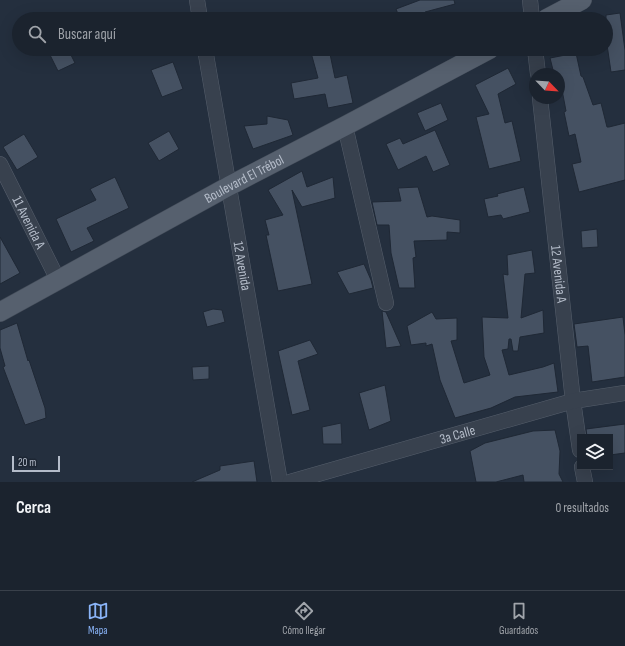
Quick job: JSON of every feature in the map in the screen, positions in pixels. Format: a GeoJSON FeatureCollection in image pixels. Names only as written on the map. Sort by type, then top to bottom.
{"type":"FeatureCollection","features":[{"type":"Feature","properties":{"kind":"main road"},"geometry":{"type":"LineString","coordinates":[[559,12],[582,0]]}},
{"type":"Feature","properties":{"kind":"main road","name":"Boulevard El Trébol"},"geometry":{"type":"LineString","coordinates":[[0,312],[229,186],[477,56]]}},
{"type":"Feature","properties":{"kind":"street"},"geometry":{"type":"LineString","coordinates":[[197,0],[199,12]]}},
{"type":"Feature","properties":{"kind":"street"},"geometry":{"type":"LineString","coordinates":[[530,0],[531,12]]}},
{"type":"Feature","properties":{"kind":"street","name":"12 Avenida"},"geometry":{"type":"LineString","coordinates":[[206,56],[280,482]]}},
{"type":"Feature","properties":{"kind":"street"},"geometry":{"type":"LineString","coordinates":[[536,56],[537,68]]}},
{"type":"Feature","properties":{"kind":"street","name":"12 Avenida A"},"geometry":{"type":"LineString","coordinates":[[541,104],[578,434]]}},
{"type":"Feature","properties":{"kind":"street"},"geometry":{"type":"LineString","coordinates":[[345,126],[386,303]]}},
{"type":"Feature","properties":{"kind":"street","name":"11 Avenida A"},"geometry":{"type":"LineString","coordinates":[[0,164],[58,280]]}},
{"type":"Feature","properties":{"kind":"street","name":"3a Calle"},"geometry":{"type":"LineString","coordinates":[[290,482],[573,401],[625,393]]}},
{"type":"Feature","properties":{"kind":"street"},"geometry":{"type":"LineString","coordinates":[[583,470],[585,482]]}},
{"type":"Feature","properties":{"kind":"building"},"geometry":{"type":"Polygon","coordinates":[[[420,0],[454,0],[455,4],[425,12],[397,12],[396,9],[420,0]]]}},
{"type":"Feature","properties":{"kind":"building"},"geometry":{"type":"Polygon","coordinates":[[[620,13],[625,50],[625,70],[611,72],[609,56],[613,56],[613,14],[620,13]]]}},
{"type":"Feature","properties":{"kind":"building"},"geometry":{"type":"Polygon","coordinates":[[[50,56],[72,56],[75,63],[58,71],[50,56]]]}},
{"type":"Feature","properties":{"kind":"building"},"geometry":{"type":"Polygon","coordinates":[[[312,56],[330,56],[335,78],[347,75],[353,103],[328,108],[325,94],[294,99],[291,83],[318,78],[312,56]]]}},
{"type":"Feature","properties":{"kind":"building"},"geometry":{"type":"Polygon","coordinates":[[[560,56],[577,56],[581,76],[583,77],[593,105],[601,103],[607,127],[625,123],[625,180],[579,192],[572,164],[581,162],[575,134],[569,136],[564,112],[566,111],[565,68],[552,68],[550,58],[560,56]]]}},
{"type":"Feature","properties":{"kind":"building"},"geometry":{"type":"Polygon","coordinates":[[[173,62],[183,89],[162,97],[151,70],[173,62]]]}},
{"type":"Feature","properties":{"kind":"building"},"geometry":{"type":"Polygon","coordinates":[[[508,68],[516,84],[498,94],[505,123],[512,121],[521,161],[489,169],[476,117],[489,114],[475,85],[508,68]]]}},
{"type":"Feature","properties":{"kind":"building"},"geometry":{"type":"Polygon","coordinates":[[[441,103],[448,120],[425,131],[417,113],[441,103]]]}},
{"type":"Feature","properties":{"kind":"building"},"geometry":{"type":"Polygon","coordinates":[[[267,116],[288,120],[293,135],[253,149],[244,126],[267,124],[267,116]]]}},
{"type":"Feature","properties":{"kind":"building"},"geometry":{"type":"Polygon","coordinates":[[[435,130],[450,165],[433,172],[426,156],[398,170],[386,144],[400,138],[403,144],[435,130]]]}},
{"type":"Feature","properties":{"kind":"building"},"geometry":{"type":"Polygon","coordinates":[[[169,131],[179,149],[159,161],[148,143],[169,131]]]}},
{"type":"Feature","properties":{"kind":"building"},"geometry":{"type":"Polygon","coordinates":[[[24,134],[38,157],[17,170],[3,147],[24,134]]]}},
{"type":"Feature","properties":{"kind":"building"},"geometry":{"type":"Polygon","coordinates":[[[302,171],[307,187],[333,177],[335,198],[302,207],[292,190],[312,284],[278,291],[266,235],[269,235],[265,220],[283,215],[268,190],[302,171]]]}},
{"type":"Feature","properties":{"kind":"building"},"geometry":{"type":"Polygon","coordinates":[[[115,177],[129,208],[87,228],[94,241],[71,252],[56,219],[96,200],[90,189],[115,177]]]}},
{"type":"Feature","properties":{"kind":"building"},"geometry":{"type":"Polygon","coordinates":[[[418,187],[427,217],[432,216],[460,220],[460,233],[447,232],[447,240],[414,241],[416,257],[413,258],[415,288],[399,288],[391,253],[389,225],[377,225],[372,202],[401,201],[398,188],[418,187]]]}},
{"type":"Feature","properties":{"kind":"building"},"geometry":{"type":"Polygon","coordinates":[[[524,187],[530,212],[503,219],[501,215],[488,217],[484,199],[524,187]]]}},
{"type":"Feature","properties":{"kind":"building"},"geometry":{"type":"Polygon","coordinates":[[[597,229],[598,247],[582,248],[581,231],[597,229]]]}},
{"type":"Feature","properties":{"kind":"building"},"geometry":{"type":"Polygon","coordinates":[[[0,237],[20,273],[0,284],[0,237]]]}},
{"type":"Feature","properties":{"kind":"building"},"geometry":{"type":"Polygon","coordinates":[[[532,250],[535,273],[525,274],[521,318],[543,310],[544,333],[520,337],[518,351],[513,351],[511,339],[509,339],[508,349],[502,350],[509,375],[554,363],[558,392],[515,397],[491,408],[455,418],[440,380],[432,344],[426,346],[426,343],[411,345],[407,326],[432,312],[436,319],[457,318],[457,340],[451,341],[464,383],[490,375],[484,357],[482,317],[508,318],[503,274],[508,275],[507,255],[532,250]]]}},
{"type":"Feature","properties":{"kind":"building"},"geometry":{"type":"Polygon","coordinates":[[[364,264],[373,288],[349,294],[337,272],[364,264]]]}},
{"type":"Feature","properties":{"kind":"building"},"geometry":{"type":"Polygon","coordinates":[[[213,309],[222,310],[225,322],[207,327],[203,312],[213,309]]]}},
{"type":"Feature","properties":{"kind":"building"},"geometry":{"type":"Polygon","coordinates":[[[382,311],[386,312],[401,346],[386,348],[382,311]]]}},
{"type":"Feature","properties":{"kind":"building"},"geometry":{"type":"Polygon","coordinates":[[[623,317],[625,335],[625,377],[592,382],[588,346],[577,347],[574,324],[623,317]]]}},
{"type":"Feature","properties":{"kind":"building"},"geometry":{"type":"Polygon","coordinates":[[[17,323],[28,361],[29,360],[45,408],[46,418],[25,425],[3,367],[5,366],[0,348],[0,330],[17,323]]]}},
{"type":"Feature","properties":{"kind":"building"},"geometry":{"type":"Polygon","coordinates":[[[310,340],[318,354],[298,361],[310,410],[292,415],[278,351],[310,340]]]}},
{"type":"Feature","properties":{"kind":"building"},"geometry":{"type":"Polygon","coordinates":[[[209,366],[209,379],[193,380],[192,367],[209,366]]]}},
{"type":"Feature","properties":{"kind":"building"},"geometry":{"type":"Polygon","coordinates":[[[385,385],[391,421],[369,430],[359,393],[385,385]]]}},
{"type":"Feature","properties":{"kind":"building"},"geometry":{"type":"Polygon","coordinates":[[[341,423],[342,444],[323,444],[322,427],[341,423]]]}},
{"type":"Feature","properties":{"kind":"building"},"geometry":{"type":"Polygon","coordinates":[[[625,424],[625,453],[613,455],[613,434],[587,434],[586,429],[625,424]]]}},
{"type":"Feature","properties":{"kind":"building"},"geometry":{"type":"Polygon","coordinates":[[[555,430],[560,451],[559,474],[563,482],[524,482],[523,475],[496,482],[476,482],[470,451],[485,443],[533,431],[555,430]]]}},
{"type":"Feature","properties":{"kind":"building"},"geometry":{"type":"Polygon","coordinates":[[[254,461],[257,482],[192,482],[220,470],[220,466],[254,461]]]}}]}
